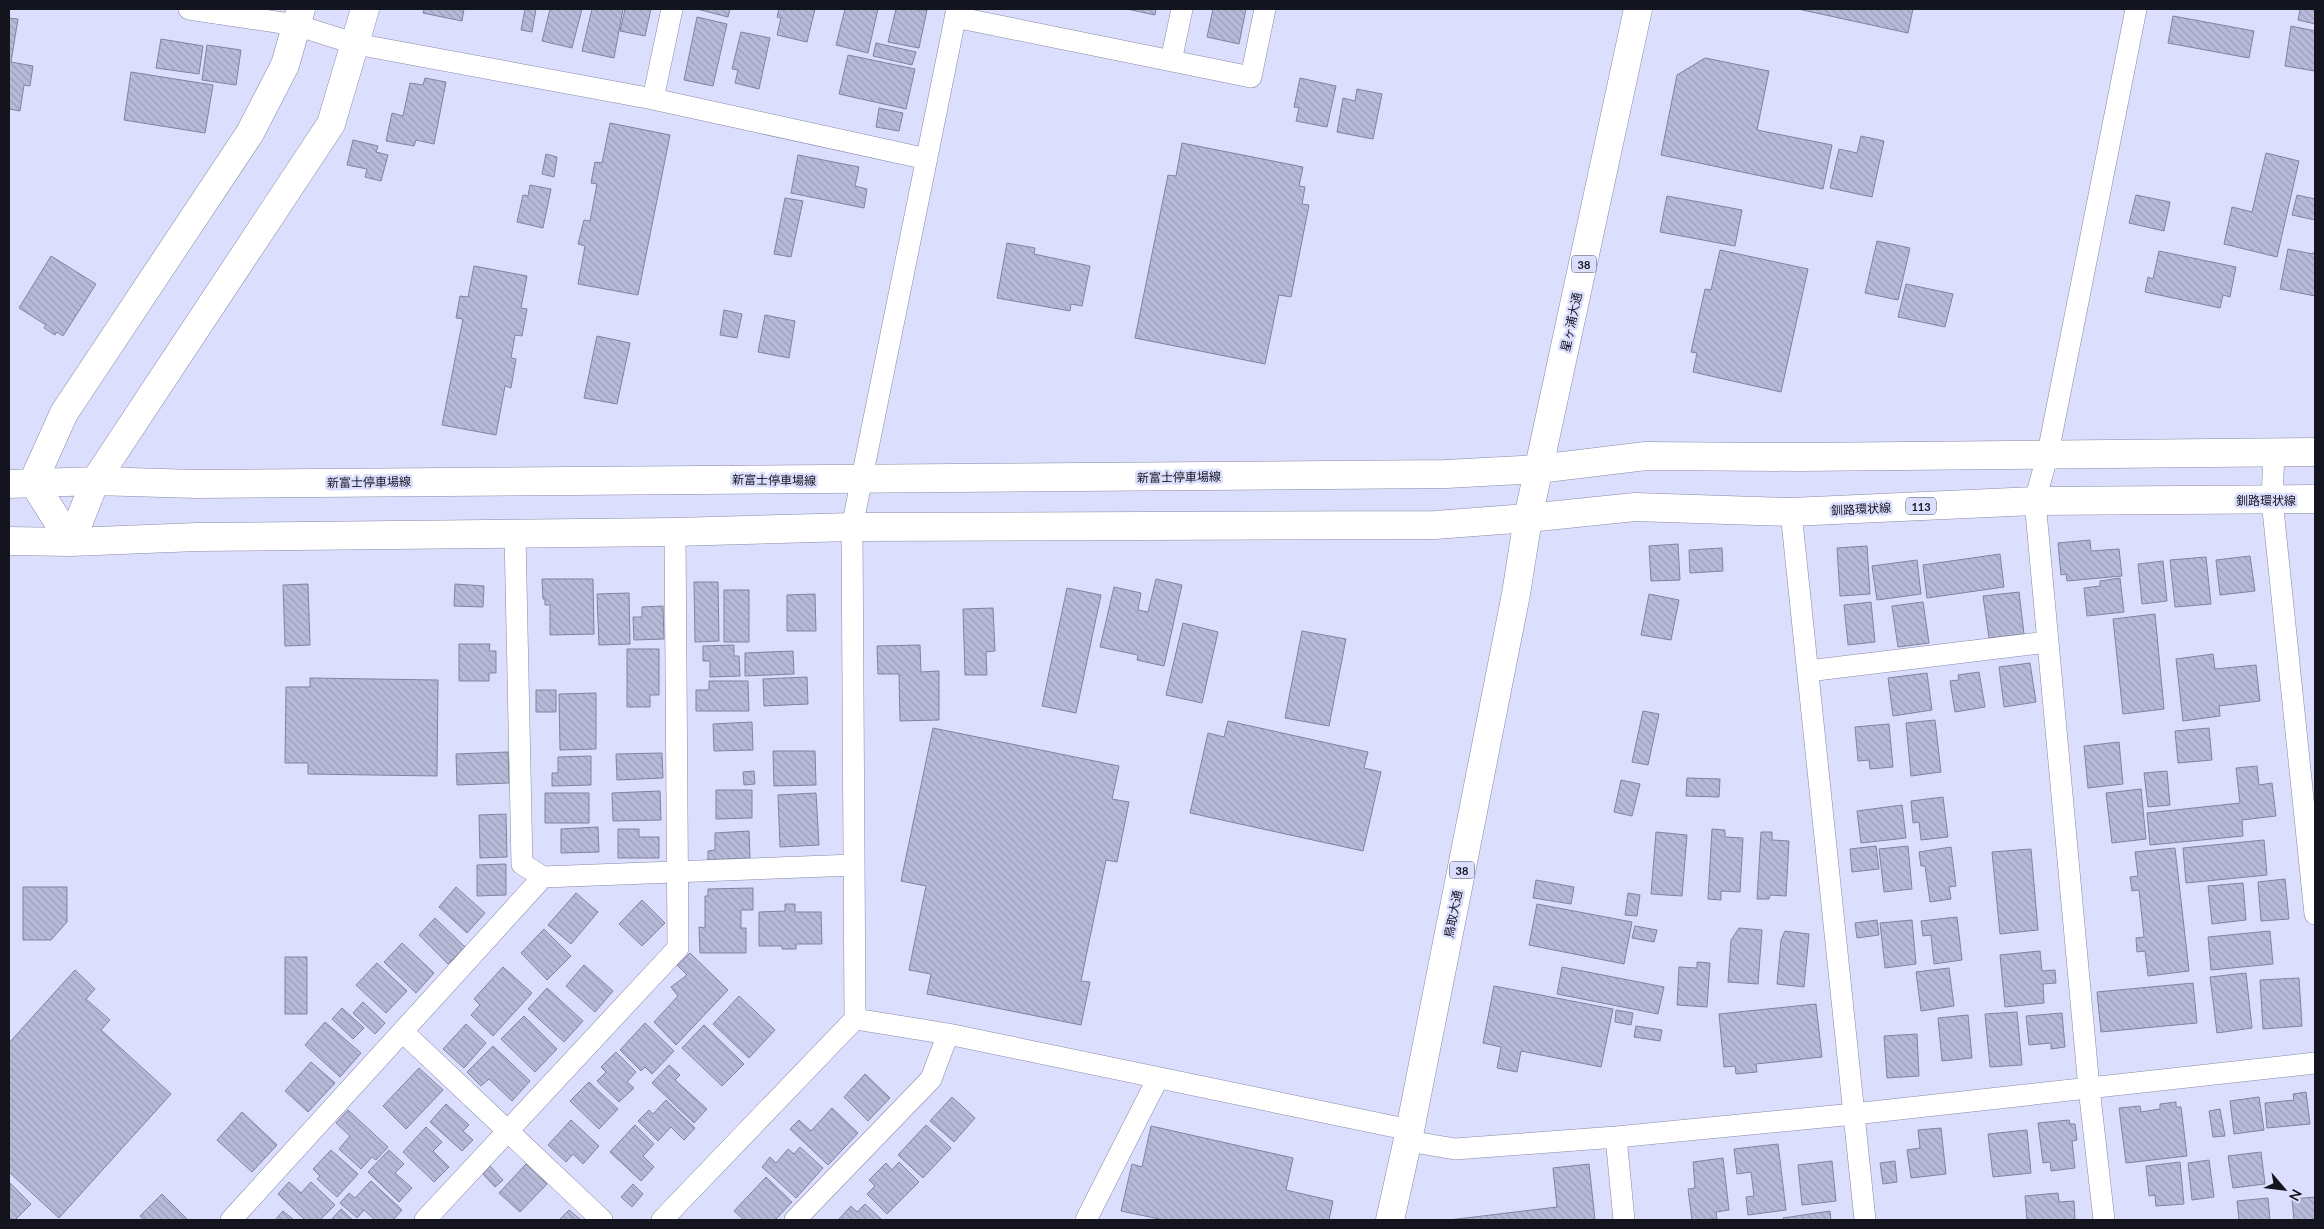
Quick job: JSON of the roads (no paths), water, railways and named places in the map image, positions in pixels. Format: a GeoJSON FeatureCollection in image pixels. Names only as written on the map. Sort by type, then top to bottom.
{"type":"FeatureCollection","features":[{"type":"Feature","properties":{"kind":"main road"},"geometry":{"type":"LineString","coordinates":[[71,542],[95,480],[330,124],[356,44],[365,9]]}},
{"type":"Feature","properties":{"kind":"main road","name":"星ヶ浦大通"},"geometry":{"type":"LineString","coordinates":[[1528,518],[1638,9]]}},
{"type":"Feature","properties":{"kind":"main road"},"geometry":{"type":"LineString","coordinates":[[71,542],[21,483],[64,413],[250,133],[285,65],[298,17]]}},
{"type":"Feature","properties":{"kind":"main road"},"geometry":{"type":"LineString","coordinates":[[1538,469],[1646,456],[1799,457],[2048,453],[2315,452]]}},
{"type":"Feature","properties":{"kind":"main road","name":"新富士停車場線"},"geometry":{"type":"LineString","coordinates":[[21,483],[95,480],[196,484],[650,479],[862,480],[1446,474],[1538,469]]}},
{"type":"Feature","properties":{"kind":"main road","name":"釧路環状線"},"geometry":{"type":"LineString","coordinates":[[1528,518],[1635,507],[1791,512],[2035,501],[2315,499]]}},
{"type":"Feature","properties":{"kind":"main road"},"geometry":{"type":"LineString","coordinates":[[9,541],[71,542],[197,537],[675,532],[852,527],[1434,525],[1528,518]]}},
{"type":"Feature","properties":{"kind":"main road","name":"鳥取大通"},"geometry":{"type":"LineString","coordinates":[[1390,1220],[1409,1135],[1516,594],[1528,518]]}},
{"type":"Feature","properties":{"kind":"street"},"geometry":{"type":"LineString","coordinates":[[189,9],[298,17],[356,44],[653,99],[928,159]]}},
{"type":"Feature","properties":{"kind":"street"},"geometry":{"type":"LineString","coordinates":[[653,99],[672,9]]}},
{"type":"Feature","properties":{"kind":"street"},"geometry":{"type":"LineString","coordinates":[[1171,61],[1182,9]]}},
{"type":"Feature","properties":{"kind":"street"},"geometry":{"type":"LineString","coordinates":[[662,1220],[855,1019],[852,527],[928,159],[956,13],[1251,77],[1265,9]]}},
{"type":"Feature","properties":{"kind":"street"},"geometry":{"type":"LineString","coordinates":[[2104,1220],[2089,1088],[2035,501],[2048,453],[2136,9]]}},
{"type":"Feature","properties":{"kind":"street"},"geometry":{"type":"LineString","coordinates":[[2274,452],[2272,500],[2315,914]]}},
{"type":"Feature","properties":{"kind":"street"},"geometry":{"type":"LineString","coordinates":[[1791,512],[1865,1220]]}},
{"type":"Feature","properties":{"kind":"street"},"geometry":{"type":"LineString","coordinates":[[425,1220],[678,948],[675,532]]}},
{"type":"Feature","properties":{"kind":"street"},"geometry":{"type":"LineString","coordinates":[[515,534],[522,864],[543,877],[854,865]]}},
{"type":"Feature","properties":{"kind":"street"},"geometry":{"type":"LineString","coordinates":[[1808,671],[2048,642]]}},
{"type":"Feature","properties":{"kind":"street"},"geometry":{"type":"LineString","coordinates":[[231,1220],[543,877]]}},
{"type":"Feature","properties":{"kind":"street"},"geometry":{"type":"LineString","coordinates":[[855,1019],[948,1034],[1158,1078],[1409,1135],[1455,1149],[1616,1137],[1854,1114],[2315,1063]]}},
{"type":"Feature","properties":{"kind":"street"},"geometry":{"type":"LineString","coordinates":[[403,1032],[602,1220]]}},
{"type":"Feature","properties":{"kind":"street"},"geometry":{"type":"LineString","coordinates":[[796,1220],[931,1079],[948,1034]]}},
{"type":"Feature","properties":{"kind":"street"},"geometry":{"type":"LineString","coordinates":[[1086,1220],[1158,1078]]}},
{"type":"Feature","properties":{"kind":"street"},"geometry":{"type":"LineString","coordinates":[[1616,1137],[1624,1220]]}}]}
